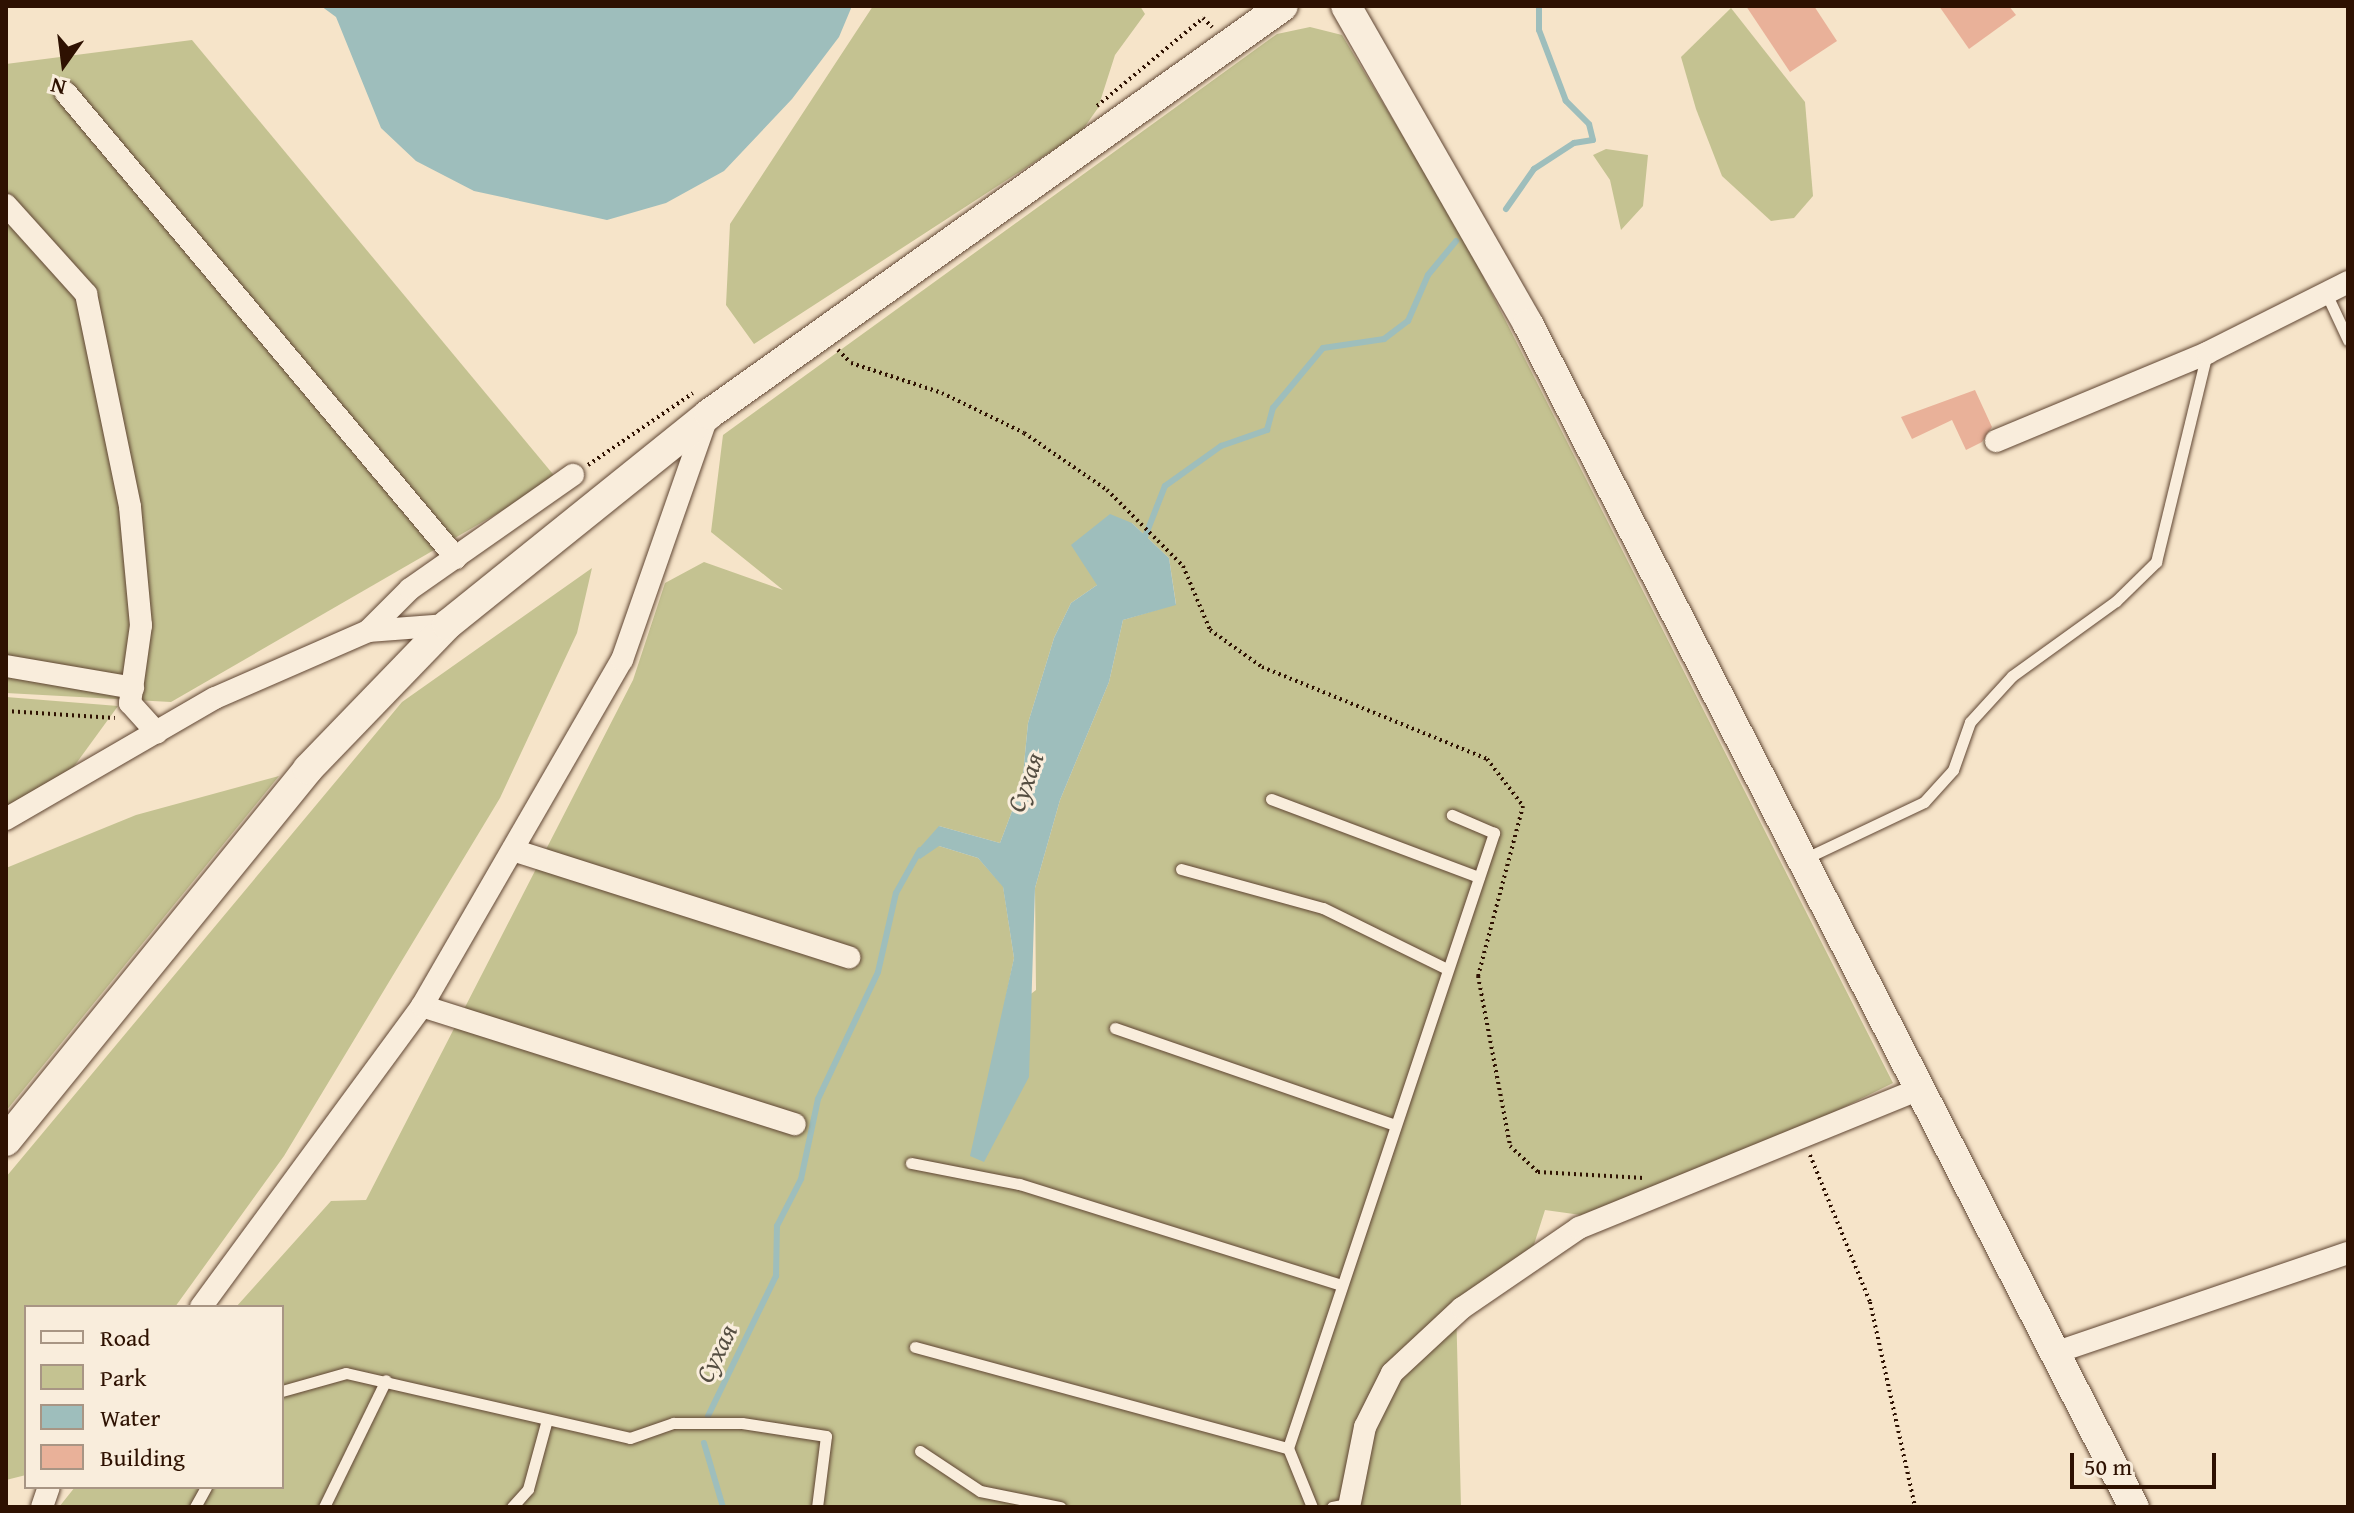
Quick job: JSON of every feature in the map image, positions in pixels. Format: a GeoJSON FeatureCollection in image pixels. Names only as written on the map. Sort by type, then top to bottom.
{"type":"FeatureCollection","features":[{"type":"Feature","properties":{"kind":"main road"},"geometry":{"type":"LineString","coordinates":[[6,1141],[308,769],[447,625],[709,414],[1283,6]]}},
{"type":"Feature","properties":{"kind":"main road"},"geometry":{"type":"LineString","coordinates":[[1346,6],[1528,324],[2134,1507]]}},
{"type":"Feature","properties":{"kind":"street"},"geometry":{"type":"LineString","coordinates":[[66,93],[456,558]]}},
{"type":"Feature","properties":{"kind":"street"},"geometry":{"type":"LineString","coordinates":[[6,205],[86,294],[130,507],[141,625],[130,703],[152,727]]}},
{"type":"Feature","properties":{"kind":"street"},"geometry":{"type":"LineString","coordinates":[[1996,441],[2207,353],[2348,282]]}},
{"type":"Feature","properties":{"kind":"street"},"geometry":{"type":"LineString","coordinates":[[202,1305],[422,1006],[622,660],[709,414]]}},
{"type":"Feature","properties":{"kind":"street"},"geometry":{"type":"LineString","coordinates":[[6,819],[152,727],[368,631],[456,558],[573,475]]}},
{"type":"Feature","properties":{"kind":"street"},"geometry":{"type":"LineString","coordinates":[[368,631],[447,625]]}},
{"type":"Feature","properties":{"kind":"street"},"geometry":{"type":"LineString","coordinates":[[6,666],[133,688]]}},
{"type":"Feature","properties":{"kind":"street"},"geometry":{"type":"LineString","coordinates":[[513,850],[849,957]]}},
{"type":"Feature","properties":{"kind":"street"},"geometry":{"type":"LineString","coordinates":[[422,1006],[795,1124]]}},
{"type":"Feature","properties":{"kind":"street"},"geometry":{"type":"LineString","coordinates":[[1343,1506],[1365,1427],[1392,1373],[1462,1308],[1579,1228],[1804,1141],[1920,1089]]}},
{"type":"Feature","properties":{"kind":"street"},"geometry":{"type":"LineString","coordinates":[[2057,1352],[2348,1253]]}},
{"type":"Feature","properties":{"kind":"lane"},"geometry":{"type":"LineString","coordinates":[[2326,293],[2348,340]]}},
{"type":"Feature","properties":{"kind":"lane"},"geometry":{"type":"LineString","coordinates":[[1804,859],[1924,802],[1953,770],[1970,722],[2012,676],[2116,601],[2156,562],[2207,353]]}},
{"type":"Feature","properties":{"kind":"lane"},"geometry":{"type":"LineString","coordinates":[[1271,799],[1479,877]]}},
{"type":"Feature","properties":{"kind":"lane"},"geometry":{"type":"LineString","coordinates":[[1312,1507],[1288,1448],[1338,1284],[1494,833],[1452,815]]}},
{"type":"Feature","properties":{"kind":"lane"},"geometry":{"type":"LineString","coordinates":[[1181,869],[1323,908],[1447,969]]}},
{"type":"Feature","properties":{"kind":"lane"},"geometry":{"type":"LineString","coordinates":[[1115,1028],[1393,1124]]}},
{"type":"Feature","properties":{"kind":"lane"},"geometry":{"type":"LineString","coordinates":[[911,1163],[1019,1184],[1338,1284]]}},
{"type":"Feature","properties":{"kind":"lane"},"geometry":{"type":"LineString","coordinates":[[915,1347],[1288,1448]]}},
{"type":"Feature","properties":{"kind":"lane"},"geometry":{"type":"LineString","coordinates":[[284,1390],[346,1373],[386,1380],[546,1423],[630,1438],[687,1423],[826,1436],[817,1507]]}},
{"type":"Feature","properties":{"kind":"lane"},"geometry":{"type":"LineString","coordinates":[[324,1507],[386,1380]]}},
{"type":"Feature","properties":{"kind":"lane"},"geometry":{"type":"LineString","coordinates":[[512,1507],[528,1489],[546,1423]]}},
{"type":"Feature","properties":{"kind":"lane"},"geometry":{"type":"LineString","coordinates":[[920,1451],[980,1491],[1060,1507]]}},
{"type":"Feature","properties":{"kind":"lane"},"geometry":{"type":"LineString","coordinates":[[195,1507],[205,1489]]}},
{"type":"Feature","properties":{"kind":"path"},"geometry":{"type":"LineString","coordinates":[[823,333],[851,363],[942,393],[1024,433],[1107,490],[1183,566],[1210,630],[1262,667],[1487,759],[1523,806],[1478,976],[1510,1146],[1538,1172],[1659,1179]]}},
{"type":"Feature","properties":{"kind":"path"},"geometry":{"type":"LineString","coordinates":[[6,711],[152,727]]}},
{"type":"Feature","properties":{"kind":"path"},"geometry":{"type":"LineString","coordinates":[[1804,1141],[1870,1302],[1915,1507]]}},
{"type":"Feature","properties":{"kind":"green space"},"geometry":{"type":"Polygon","coordinates":[[[873,6],[1140,6],[1145,14],[1115,55],[1098,108],[1081,132],[754,344],[726,305],[730,224],[873,6]]]}},
{"type":"Feature","properties":{"kind":"green space"},"geometry":{"type":"Polygon","coordinates":[[[1731,8],[1805,102],[1813,196],[1794,218],[1771,221],[1722,176],[1696,109],[1681,57],[1731,8]]]}},
{"type":"Feature","properties":{"kind":"green space"},"geometry":{"type":"Polygon","coordinates":[[[1310,27],[1342,35],[1459,229],[1893,1083],[1755,1151],[1581,1215],[1545,1210],[1530,1257],[1456,1303],[1461,1507],[59,1507],[73,1489],[284,1489],[284,1305],[238,1305],[331,1201],[366,1200],[633,680],[665,583],[704,562],[783,590],[711,532],[723,435],[1277,34],[1310,27]],[[1132,523],[1097,585],[1071,603],[1054,638],[1028,723],[1022,785],[1000,843],[939,826],[939,846],[978,858],[1003,886],[1014,958],[1002,1016],[1036,990],[1035,888],[1060,800],[1109,682],[1123,620],[1176,604],[1169,558],[1132,523]]]}},
{"type":"Feature","properties":{"kind":"green space"},"geometry":{"type":"Polygon","coordinates":[[[192,40],[557,479],[171,702],[6,693],[6,64],[192,40]]]}},
{"type":"Feature","properties":{"kind":"green space"},"geometry":{"type":"Polygon","coordinates":[[[1606,149],[1648,155],[1643,206],[1621,230],[1610,180],[1593,155],[1606,149]]]}},
{"type":"Feature","properties":{"kind":"green space"},"geometry":{"type":"Polygon","coordinates":[[[592,568],[577,633],[500,798],[284,1156],[176,1305],[24,1305],[24,1476],[6,1480],[6,1177],[402,702],[592,568]]]}},
{"type":"Feature","properties":{"kind":"green space"},"geometry":{"type":"Polygon","coordinates":[[[6,697],[118,706],[67,776],[6,808],[6,697]]]}},
{"type":"Feature","properties":{"kind":"green space"},"geometry":{"type":"Polygon","coordinates":[[[279,776],[6,1111],[6,868],[136,815],[279,776]]]}},
{"type":"Feature","properties":{"kind":"water"},"geometry":{"type":"Polygon","coordinates":[[[321,6],[852,6],[839,37],[792,99],[724,171],[666,203],[607,220],[474,191],[416,161],[381,128],[336,17],[321,6]]]}},
{"type":"Feature","properties":{"kind":"water"},"geometry":{"type":"Polygon","coordinates":[[[1110,514],[1132,523],[1169,558],[1176,605],[1123,620],[1109,682],[1060,800],[1035,888],[1029,1077],[984,1162],[970,1156],[1014,958],[1003,887],[978,858],[939,846],[920,859],[915,853],[939,826],[1000,843],[1022,785],[1028,723],[1054,638],[1071,603],[1097,585],[1071,545],[1110,514]]]}},
{"type":"Feature","properties":{"kind":"building"},"geometry":{"type":"Polygon","coordinates":[[[1746,6],[1814,6],[1837,41],[1790,72],[1746,6]]]}},
{"type":"Feature","properties":{"kind":"building"},"geometry":{"type":"Polygon","coordinates":[[[1939,6],[2009,6],[2016,15],[1969,49],[1939,6]]]}},
{"type":"Feature","properties":{"kind":"building"},"geometry":{"type":"Polygon","coordinates":[[[1975,390],[1992,427],[1982,442],[1966,450],[1952,420],[1912,439],[1901,417],[1975,390]]]}},
{"type":"Feature","properties":{"kind":"waterway","name":"Сухая"},"geometry":{"type":"LineString","coordinates":[[1506,209],[1534,169],[1574,143],[1593,140],[1589,124],[1566,101],[1539,30],[1539,6]]}},
{"type":"Feature","properties":{"kind":"waterway","name":"Сухая"},"geometry":{"type":"LineString","coordinates":[[1143,542],[1165,486],[1221,446],[1267,430],[1273,408],[1323,348],[1384,339],[1408,321],[1428,275],[1456,241]]}},
{"type":"Feature","properties":{"kind":"waterway","name":"Сухая"},"geometry":{"type":"LineString","coordinates":[[708,1416],[776,1276],[777,1226],[801,1179],[818,1099],[878,972],[896,893],[920,850]]}},
{"type":"Feature","properties":{"kind":"waterway","name":"Сухая"},"geometry":{"type":"LineString","coordinates":[[704,1443],[723,1507]]}}]}
